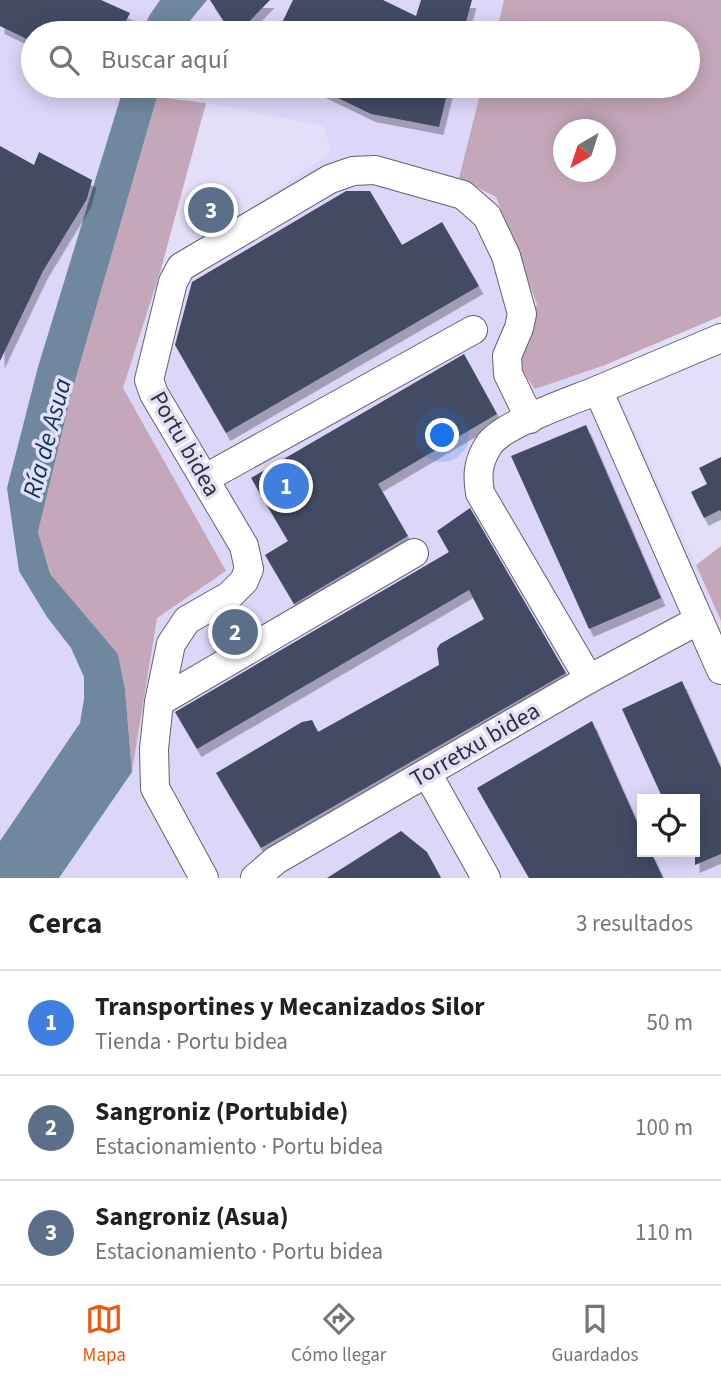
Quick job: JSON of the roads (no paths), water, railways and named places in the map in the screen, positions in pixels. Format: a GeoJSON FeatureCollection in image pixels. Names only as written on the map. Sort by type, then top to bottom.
{"type":"FeatureCollection","features":[{"type":"Feature","properties":{"kind":"street","name":"Portu bidea"},"geometry":{"type":"LineString","coordinates":[[204,878],[155,788],[154,749],[159,702],[171,644],[187,620],[229,596],[244,581],[249,569],[244,546],[154,394],[149,380],[173,282],[181,267],[330,179],[353,171],[375,170],[463,195],[487,216],[506,256],[522,314],[507,356],[508,374],[530,419]]}},
{"type":"Feature","properties":{"kind":"street"},"geometry":{"type":"LineString","coordinates":[[204,479],[473,330]]}},
{"type":"Feature","properties":{"kind":"street"},"geometry":{"type":"LineString","coordinates":[[589,679],[480,493],[479,464],[489,443],[506,430],[721,338]]}},
{"type":"Feature","properties":{"kind":"street"},"geometry":{"type":"LineString","coordinates":[[598,390],[721,670]]}},
{"type":"Feature","properties":{"kind":"street"},"geometry":{"type":"LineString","coordinates":[[159,702],[414,553]]}},
{"type":"Feature","properties":{"kind":"street","name":"Torretxu bidea"},"geometry":{"type":"LineString","coordinates":[[255,878],[276,860],[589,679],[699,620]]}},
{"type":"Feature","properties":{"kind":"street"},"geometry":{"type":"LineString","coordinates":[[427,773],[486,878]]}},
{"type":"Feature","properties":{"kind":"water"},"geometry":{"type":"Polygon","coordinates":[[[160,0],[207,0],[190,21],[147,21],[160,0]]]}},
{"type":"Feature","properties":{"kind":"water","name":"Ría de Asua"},"geometry":{"type":"Polygon","coordinates":[[[120,98],[157,98],[73,388],[38,532],[50,574],[118,654],[125,689],[132,772],[59,878],[0,878],[0,841],[80,723],[84,699],[84,677],[71,648],[47,617],[19,571],[7,488],[38,367],[120,98]]]}},
{"type":"Feature","properties":{"kind":"place","name":"Sangroniz (Asua)"},"geometry":{"type":"Point","coordinates":[211,210]}},
{"type":"Feature","properties":{"kind":"place","name":"Transportines y Mecanizados Silor"},"geometry":{"type":"Point","coordinates":[286,486]}},
{"type":"Feature","properties":{"kind":"place","name":"Sangroniz (Portubide)"},"geometry":{"type":"Point","coordinates":[235,632]}}]}
